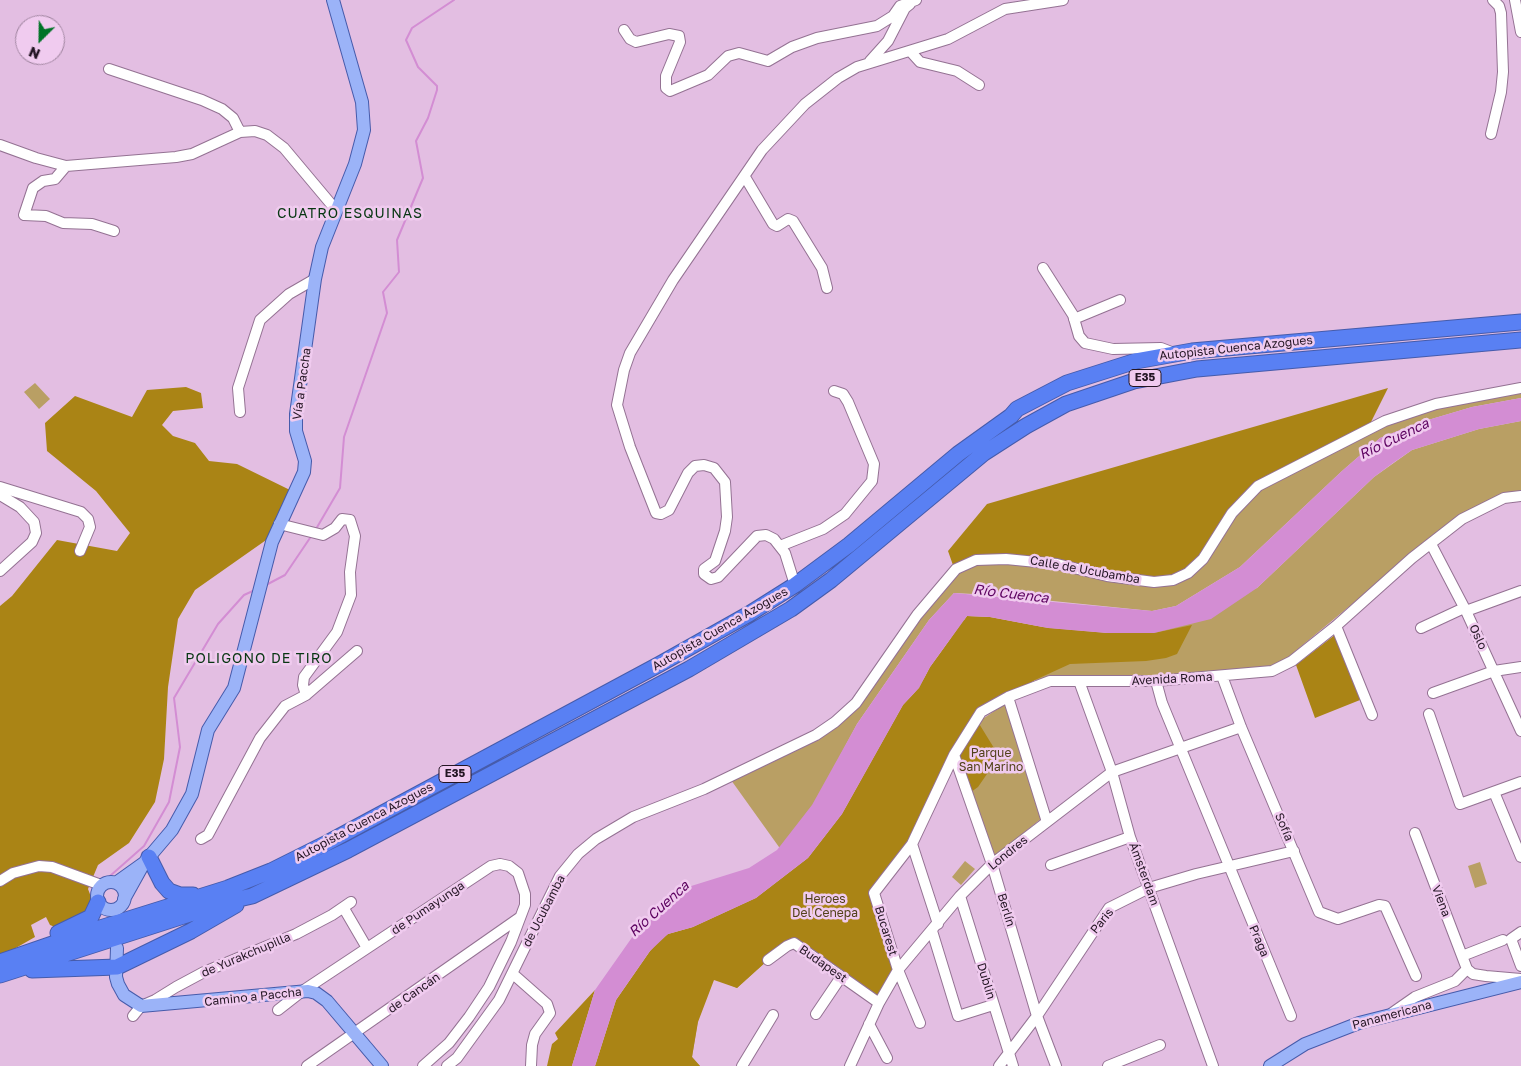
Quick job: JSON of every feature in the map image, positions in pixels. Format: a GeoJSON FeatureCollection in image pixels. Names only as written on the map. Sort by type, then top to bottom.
{"type":"FeatureCollection","features":[{"type":"Feature","properties":{"kind":"highway","name":"Autopista Cuenca Azogues"},"geometry":{"type":"LineString","coordinates":[[0,966],[81,934],[217,891],[271,871],[327,843],[712,635],[795,585],[849,545],[958,454],[1000,425],[1017,409],[1084,377],[1136,361],[1175,354],[1259,344],[1521,322]]}},
{"type":"Feature","properties":{"kind":"highway","name":"Autopista Cuenca Azogues"},"geometry":{"type":"LineString","coordinates":[[0,966],[20,970],[230,901],[252,896],[348,850],[747,636],[831,580],[984,453],[1026,426],[1066,404],[1134,381],[1197,369],[1521,340]]}},
{"type":"Feature","properties":{"kind":"highway"},"geometry":{"type":"LineString","coordinates":[[146,860],[169,891],[186,896],[217,891]]}},
{"type":"Feature","properties":{"kind":"highway"},"geometry":{"type":"LineString","coordinates":[[20,970],[116,967],[191,931],[252,896]]}},
{"type":"Feature","properties":{"kind":"highway"},"geometry":{"type":"LineString","coordinates":[[0,966],[91,917],[98,902]]}},
{"type":"Feature","properties":{"kind":"main road","name":"Vía a Paccha"},"geometry":{"type":"LineString","coordinates":[[116,883],[146,860],[172,830],[192,794],[206,736],[234,688],[259,588],[279,524],[302,478],[305,466],[296,431],[296,414],[316,279],[322,247],[359,155],[364,130],[364,117],[358,85],[333,0]]}},
{"type":"Feature","properties":{"kind":"main road","name":"Vía a Paccha"},"geometry":{"type":"LineString","coordinates":[[120,908],[146,860]]}},
{"type":"Feature","properties":{"kind":"main road"},"geometry":{"type":"LineString","coordinates":[[108,882],[116,883],[123,890],[120,908],[104,908],[98,902],[97,893],[101,885],[108,882]]}},
{"type":"Feature","properties":{"kind":"main road"},"geometry":{"type":"LineString","coordinates":[[117,948],[116,978],[124,995],[137,1011]]}},
{"type":"Feature","properties":{"kind":"main road","name":"Panamericana"},"geometry":{"type":"LineString","coordinates":[[1270,1066],[1327,1034],[1388,1015],[1521,980]]}},
{"type":"Feature","properties":{"kind":"main road","name":"Camino a Paccha"},"geometry":{"type":"LineString","coordinates":[[137,1011],[301,992],[316,992],[327,1001],[382,1066]]}},
{"type":"Feature","properties":{"kind":"street"},"geometry":{"type":"LineString","coordinates":[[795,585],[786,557],[780,546],[774,540],[761,535],[718,577],[711,579],[704,574],[704,569],[715,561],[725,531],[727,517],[725,482],[714,468],[704,465],[696,466],[688,473],[669,510],[661,514],[656,513],[630,447],[617,405],[624,370],[630,353],[674,280],[762,150],[805,104],[838,78],[868,63],[948,40],[1005,9],[1063,0]]}},
{"type":"Feature","properties":{"kind":"street"},"geometry":{"type":"LineString","coordinates":[[1491,134],[1501,92],[1503,72],[1501,13],[1499,6],[1493,0]]}},
{"type":"Feature","properties":{"kind":"street"},"geometry":{"type":"LineString","coordinates":[[1515,0],[1516,15],[1521,32]]}},
{"type":"Feature","properties":{"kind":"street"},"geometry":{"type":"LineString","coordinates":[[868,63],[888,41],[905,8],[913,1]]}},
{"type":"Feature","properties":{"kind":"street"},"geometry":{"type":"LineString","coordinates":[[624,30],[630,39],[636,42],[669,34],[679,36],[680,42],[666,76],[666,88],[670,91],[708,75],[728,56],[739,53],[768,61],[792,47],[817,38],[877,26],[893,16],[900,6],[913,1]]}},
{"type":"Feature","properties":{"kind":"street"},"geometry":{"type":"LineString","coordinates":[[910,51],[920,62],[957,71],[979,85]]}},
{"type":"Feature","properties":{"kind":"street"},"geometry":{"type":"LineString","coordinates":[[109,69],[202,100],[222,109],[232,118],[240,132]]}},
{"type":"Feature","properties":{"kind":"street"},"geometry":{"type":"LineString","coordinates":[[0,145],[66,166],[176,157],[192,154],[240,132],[255,131],[276,141],[336,210]]}},
{"type":"Feature","properties":{"kind":"street"},"geometry":{"type":"LineString","coordinates":[[66,166],[55,179],[43,181],[33,188],[24,215],[46,216],[63,223],[92,224],[114,231]]}},
{"type":"Feature","properties":{"kind":"street"},"geometry":{"type":"LineString","coordinates":[[745,176],[773,224],[777,226],[788,219],[793,221],[822,268],[827,288]]}},
{"type":"Feature","properties":{"kind":"street"},"geometry":{"type":"LineString","coordinates":[[1043,268],[1074,319],[1079,336],[1085,343],[1094,347],[1113,349],[1161,348],[1175,354]]}},
{"type":"Feature","properties":{"kind":"street"},"geometry":{"type":"LineString","coordinates":[[240,412],[238,388],[260,320],[289,294],[316,279]]}},
{"type":"Feature","properties":{"kind":"street"},"geometry":{"type":"LineString","coordinates":[[1074,319],[1120,300]]}},
{"type":"Feature","properties":{"kind":"street","name":"Calle de Ucubamba"},"geometry":{"type":"LineString","coordinates":[[816,736],[856,703],[917,615],[956,569],[965,564],[976,560],[1031,560],[1107,576],[1154,582],[1173,580],[1188,573],[1203,559],[1232,513],[1258,486],[1385,421],[1436,404],[1521,388]]}},
{"type":"Feature","properties":{"kind":"street"},"geometry":{"type":"LineString","coordinates":[[780,546],[824,529],[845,514],[872,481],[874,464],[844,394],[834,390]]}},
{"type":"Feature","properties":{"kind":"street"},"geometry":{"type":"LineString","coordinates":[[0,486],[81,512],[88,519],[90,527],[80,551]]}},
{"type":"Feature","properties":{"kind":"street"},"geometry":{"type":"LineString","coordinates":[[0,495],[20,507],[34,522],[36,533],[32,542],[0,571]]}},
{"type":"Feature","properties":{"kind":"street","name":"Avenida Roma"},"geometry":{"type":"LineString","coordinates":[[874,893],[912,844],[954,754],[981,712],[1008,697],[1050,681],[1156,681],[1272,671],[1292,661],[1336,626],[1462,519],[1504,498],[1521,496]]}},
{"type":"Feature","properties":{"kind":"street"},"geometry":{"type":"LineString","coordinates":[[279,524],[326,534],[342,519],[350,520],[355,536],[350,572],[350,596],[337,632],[304,677],[303,685],[306,695]]}},
{"type":"Feature","properties":{"kind":"street","name":"Oslo"},"geometry":{"type":"LineString","coordinates":[[1431,544],[1465,610],[1521,731]]}},
{"type":"Feature","properties":{"kind":"street"},"geometry":{"type":"LineString","coordinates":[[1421,628],[1465,610],[1521,591]]}},
{"type":"Feature","properties":{"kind":"street"},"geometry":{"type":"LineString","coordinates":[[1336,626],[1372,715]]}},
{"type":"Feature","properties":{"kind":"street"},"geometry":{"type":"LineString","coordinates":[[201,840],[208,835],[260,738],[285,706],[306,695],[358,651]]}},
{"type":"Feature","properties":{"kind":"street"},"geometry":{"type":"LineString","coordinates":[[1433,693],[1494,671],[1521,667]]}},
{"type":"Feature","properties":{"kind":"street","name":"Sofía"},"geometry":{"type":"LineString","coordinates":[[1222,676],[1241,727],[1319,912],[1338,919],[1379,905],[1385,906],[1416,976]]}},
{"type":"Feature","properties":{"kind":"street","name":"Ámsterdam"},"geometry":{"type":"LineString","coordinates":[[1079,681],[1112,772],[1130,837],[1213,1066]]}},
{"type":"Feature","properties":{"kind":"street","name":"Praga"},"geometry":{"type":"LineString","coordinates":[[1156,681],[1162,703],[1290,1016]]}},
{"type":"Feature","properties":{"kind":"street"},"geometry":{"type":"LineString","coordinates":[[1008,697],[1047,822]]}},
{"type":"Feature","properties":{"kind":"street"},"geometry":{"type":"LineString","coordinates":[[1429,714],[1457,801],[1463,804],[1521,782]]}},
{"type":"Feature","properties":{"kind":"street","name":"Londres"},"geometry":{"type":"LineString","coordinates":[[850,1066],[878,1003],[898,970],[960,896],[992,864],[1112,772],[1241,727]]}},
{"type":"Feature","properties":{"kind":"street","name":"de Ucubamba"},"geometry":{"type":"LineString","coordinates":[[447,1066],[457,1058],[486,1022],[513,974],[560,876],[578,854],[596,839],[633,817],[690,795],[816,736]]}},
{"type":"Feature","properties":{"kind":"street","name":"Berlín"},"geometry":{"type":"LineString","coordinates":[[954,754],[992,864],[1038,1016],[1056,1066]]}},
{"type":"Feature","properties":{"kind":"street"},"geometry":{"type":"LineString","coordinates":[[1494,792],[1521,857]]}},
{"type":"Feature","properties":{"kind":"street","name":"Viena"},"geometry":{"type":"LineString","coordinates":[[1415,833],[1467,969]]}},
{"type":"Feature","properties":{"kind":"street"},"geometry":{"type":"LineString","coordinates":[[1051,865],[1130,837]]}},
{"type":"Feature","properties":{"kind":"street"},"geometry":{"type":"LineString","coordinates":[[912,844],[958,1016],[993,1005]]}},
{"type":"Feature","properties":{"kind":"street","name":"Paris"},"geometry":{"type":"LineString","coordinates":[[999,1066],[1038,1016],[1109,908],[1149,888],[1229,866],[1294,851]]}},
{"type":"Feature","properties":{"kind":"street","name":"de Pumayunga"},"geometry":{"type":"LineString","coordinates":[[278,1010],[301,992],[490,866],[500,864],[509,866],[518,873],[523,883],[525,905],[520,918]]}},
{"type":"Feature","properties":{"kind":"street"},"geometry":{"type":"LineString","coordinates":[[0,881],[13,873],[39,866],[52,867],[101,885]]}},
{"type":"Feature","properties":{"kind":"street","name":"Bucarest"},"geometry":{"type":"LineString","coordinates":[[874,893],[898,970],[920,1023]]}},
{"type":"Feature","properties":{"kind":"street","name":"Dublin"},"geometry":{"type":"LineString","coordinates":[[960,896],[1013,1066]]}},
{"type":"Feature","properties":{"kind":"street","name":"de Yurakchupilla"},"geometry":{"type":"LineString","coordinates":[[137,1011],[204,972],[296,934],[349,907],[367,948]]}},
{"type":"Feature","properties":{"kind":"street"},"geometry":{"type":"LineString","coordinates":[[423,1066],[450,1043],[489,987],[520,918]]}},
{"type":"Feature","properties":{"kind":"street","name":"de Cancán"},"geometry":{"type":"LineString","coordinates":[[307,1066],[356,1034],[520,918]]}},
{"type":"Feature","properties":{"kind":"street"},"geometry":{"type":"LineString","coordinates":[[1518,934],[1511,939],[1521,966]]}},
{"type":"Feature","properties":{"kind":"street"},"geometry":{"type":"LineString","coordinates":[[1462,956],[1503,940]]}},
{"type":"Feature","properties":{"kind":"street","name":"Budapest"},"geometry":{"type":"LineString","coordinates":[[768,960],[794,943],[878,1003]]}},
{"type":"Feature","properties":{"kind":"street"},"geometry":{"type":"LineString","coordinates":[[1388,1015],[1415,997],[1455,982],[1467,969],[1473,974],[1521,980]]}},
{"type":"Feature","properties":{"kind":"street"},"geometry":{"type":"LineString","coordinates":[[513,974],[547,1004],[550,1013],[535,1034],[532,1045],[531,1066]]}},
{"type":"Feature","properties":{"kind":"street"},"geometry":{"type":"LineString","coordinates":[[816,1014],[841,977]]}},
{"type":"Feature","properties":{"kind":"street"},"geometry":{"type":"LineString","coordinates":[[742,1066],[773,1015]]}},
{"type":"Feature","properties":{"kind":"street"},"geometry":{"type":"LineString","coordinates":[[869,1024],[886,1058]]}},
{"type":"Feature","properties":{"kind":"street"},"geometry":{"type":"LineString","coordinates":[[1108,1066],[1160,1045]]}},
{"type":"Feature","properties":{"kind":"green space"},"geometry":{"type":"Polygon","coordinates":[[[35,383],[50,399],[39,409],[24,392],[35,383]]]}},
{"type":"Feature","properties":{"kind":"green space"},"geometry":{"type":"Polygon","coordinates":[[[186,387],[201,393],[203,408],[173,411],[162,425],[173,436],[195,443],[209,461],[237,464],[290,490],[269,538],[195,590],[178,619],[168,687],[164,759],[155,802],[129,843],[98,865],[88,889],[93,902],[90,912],[55,927],[50,925],[46,917],[31,925],[35,937],[0,957],[0,606],[12,596],[57,540],[117,551],[130,533],[96,491],[47,451],[45,423],[75,396],[132,417],[147,390],[186,387]]]}},
{"type":"Feature","properties":{"kind":"green space"},"geometry":{"type":"Polygon","coordinates":[[[1388,388],[1369,426],[1257,484],[1201,558],[1173,578],[1154,580],[1031,557],[954,568],[948,551],[987,504],[1388,388]]]}},
{"type":"Feature","properties":{"kind":"green space"},"geometry":{"type":"Polygon","coordinates":[[[1521,388],[1521,398],[1472,407],[1418,423],[1380,438],[1240,567],[1176,606],[1152,611],[993,595],[954,593],[929,620],[857,724],[833,769],[832,775],[784,854],[731,780],[835,722],[956,569],[1258,486],[1385,421],[1521,388]]]}},
{"type":"Feature","properties":{"kind":"green space","name":"Heroes Del Cenepa"},"geometry":{"type":"Polygon","coordinates":[[[1521,421],[1521,493],[1503,495],[1404,561],[1287,658],[1270,666],[1156,681],[1035,680],[981,712],[794,943],[768,960],[737,988],[714,978],[698,1020],[692,1057],[700,1066],[595,1066],[693,927],[756,898],[808,858],[842,814],[903,705],[915,692],[963,620],[1107,633],[1257,588],[1374,477],[1412,450],[1479,429],[1521,421]]]}},
{"type":"Feature","properties":{"kind":"green space","name":"Heroes Del Cenepa"},"geometry":{"type":"Polygon","coordinates":[[[967,616],[990,617],[1048,628],[1107,633],[1154,633],[1192,625],[1177,654],[1146,661],[1070,664],[1035,680],[981,712],[909,843],[871,891],[895,968],[877,1000],[794,943],[768,960],[737,988],[714,980],[698,1022],[692,1057],[700,1066],[595,1066],[616,1000],[650,951],[661,939],[668,934],[693,927],[756,898],[808,858],[842,814],[903,705],[919,688],[930,667],[967,616]]]}},
{"type":"Feature","properties":{"kind":"green space"},"geometry":{"type":"Polygon","coordinates":[[[1336,634],[1360,700],[1315,718],[1296,665],[1336,634]]]}},
{"type":"Feature","properties":{"kind":"green space","name":"Parque San Marino"},"geometry":{"type":"Polygon","coordinates":[[[1005,704],[1042,818],[995,856],[957,755],[978,722],[1005,704]]]}},
{"type":"Feature","properties":{"kind":"green space"},"geometry":{"type":"Polygon","coordinates":[[[978,722],[994,748],[987,774],[978,787],[971,792],[957,755],[978,722]]]}},
{"type":"Feature","properties":{"kind":"green space"},"geometry":{"type":"Polygon","coordinates":[[[965,861],[975,869],[961,885],[952,877],[965,861]]]}},
{"type":"Feature","properties":{"kind":"green space"},"geometry":{"type":"Polygon","coordinates":[[[1480,862],[1487,884],[1475,888],[1468,866],[1480,862]]]}},
{"type":"Feature","properties":{"kind":"green space"},"geometry":{"type":"Polygon","coordinates":[[[595,990],[572,1066],[547,1066],[552,1044],[558,1039],[555,1033],[595,990]]]}},
{"type":"Feature","properties":{"kind":"water","name":"Río Cuenca"},"geometry":{"type":"Polygon","coordinates":[[[1521,398],[1521,421],[1479,429],[1412,450],[1393,463],[1374,477],[1257,588],[1211,619],[1154,633],[1107,633],[1048,628],[990,617],[967,616],[930,667],[919,688],[903,705],[842,814],[808,858],[756,898],[693,927],[668,934],[650,951],[616,1000],[595,1066],[572,1066],[595,990],[633,936],[688,887],[749,868],[777,850],[812,805],[857,724],[929,620],[954,593],[1152,611],[1176,606],[1240,567],[1380,438],[1418,423],[1472,407],[1521,398]]]}},
{"type":"Feature","properties":{"kind":"waterway"},"geometry":{"type":"LineString","coordinates":[[316,529],[340,488],[344,437],[387,313],[383,292],[399,272],[397,240],[423,178],[416,141],[428,118],[437,86],[418,67],[406,40],[412,28],[454,0]]}},
{"type":"Feature","properties":{"kind":"waterway"},"geometry":{"type":"LineString","coordinates":[[266,585],[285,575],[312,535]]}},
{"type":"Feature","properties":{"kind":"waterway"},"geometry":{"type":"LineString","coordinates":[[110,876],[144,846],[169,802],[180,747],[174,698],[218,624],[244,595],[255,590]]}},
{"type":"Feature","properties":{"kind":"district","name":"CUATRO ESQUINAS"},"geometry":{"type":"Point","coordinates":[350,214]}},
{"type":"Feature","properties":{"kind":"district","name":"POLIGONO DE TIRO"},"geometry":{"type":"Point","coordinates":[259,659]}}]}
